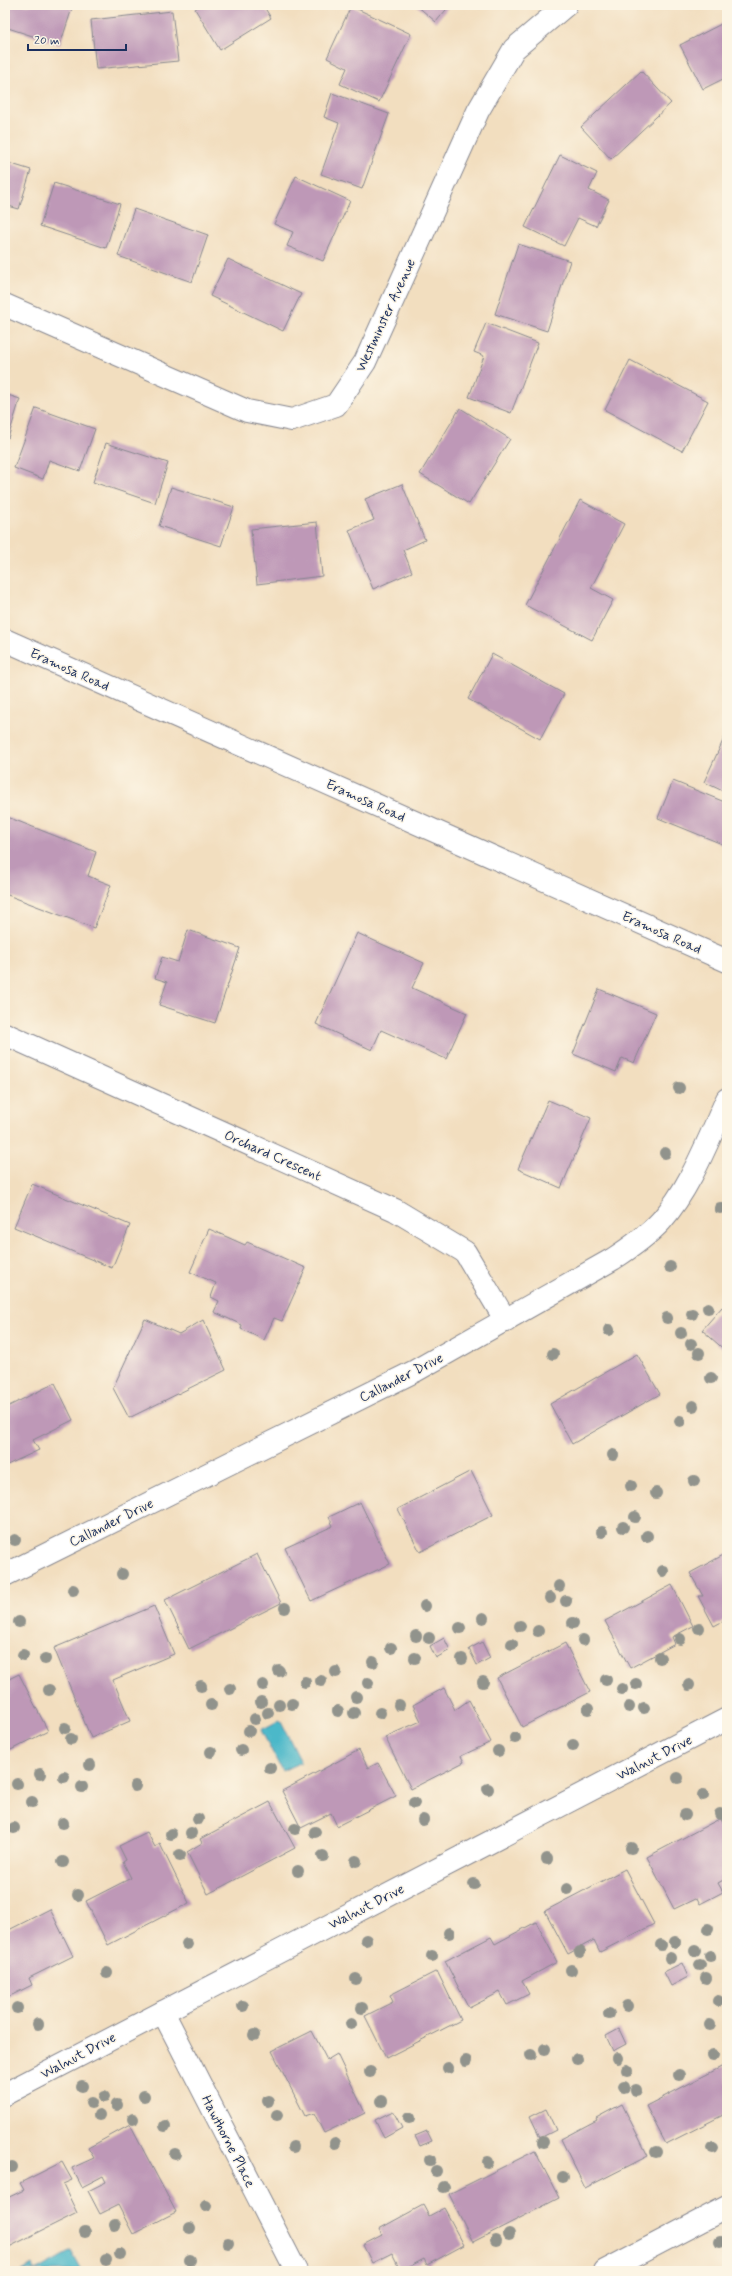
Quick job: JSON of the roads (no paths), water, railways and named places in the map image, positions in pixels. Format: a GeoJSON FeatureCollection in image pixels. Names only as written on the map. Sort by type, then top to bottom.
{"type":"FeatureCollection","features":[{"type":"Feature","properties":{"kind":"street","name":"Westminster Avenue"},"geometry":{"type":"LineString","coordinates":[[5,305],[247,411],[292,420],[336,405],[365,362],[478,111],[514,49],[566,5]]}},
{"type":"Feature","properties":{"kind":"street","name":"Eramosa Road"},"geometry":{"type":"LineString","coordinates":[[5,640],[727,960]]}},
{"type":"Feature","properties":{"kind":"street","name":"Orchard Crescent"},"geometry":{"type":"LineString","coordinates":[[5,1034],[395,1210],[465,1252],[506,1321]]}},
{"type":"Feature","properties":{"kind":"street","name":"Callander Drive"},"geometry":{"type":"LineString","coordinates":[[5,1575],[408,1375],[506,1321],[613,1259],[640,1241],[661,1221],[679,1196],[695,1167],[727,1099]]}},
{"type":"Feature","properties":{"kind":"street","name":"Walnut Drive"},"geometry":{"type":"LineString","coordinates":[[5,2094],[727,1720]]}},
{"type":"Feature","properties":{"kind":"street","name":"Hawthorne Place"},"geometry":{"type":"LineString","coordinates":[[163,2012],[296,2271]]}},
{"type":"Feature","properties":{"kind":"street"},"geometry":{"type":"LineString","coordinates":[[618,2268],[727,2207]]}},
{"type":"Feature","properties":{"kind":"water"},"geometry":{"type":"Polygon","coordinates":[[[280,1720],[301,1762],[282,1771],[261,1730],[280,1720]]]}},
{"type":"Feature","properties":{"kind":"water"},"geometry":{"type":"Polygon","coordinates":[[[71,2251],[82,2271],[35,2271],[71,2251]]]}},
{"type":"Feature","properties":{"kind":"water"},"geometry":{"type":"Polygon","coordinates":[[[32,2265],[35,2271],[22,2271],[32,2265]]]}}]}
